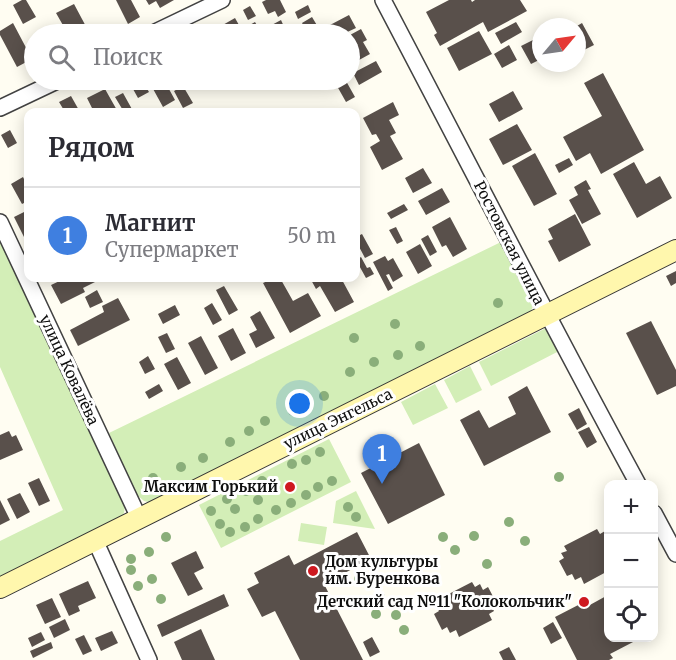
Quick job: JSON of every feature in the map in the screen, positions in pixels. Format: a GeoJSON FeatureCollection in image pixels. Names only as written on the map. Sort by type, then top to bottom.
{"type":"FeatureCollection","features":[{"type":"Feature","properties":{"kind":"street"},"geometry":{"type":"LineString","coordinates":[[172,24],[222,0]]}},
{"type":"Feature","properties":{"kind":"street","name":"Ростовская улица"},"geometry":{"type":"LineString","coordinates":[[382,0],[513,248],[546,316],[636,480]]}},
{"type":"Feature","properties":{"kind":"street"},"geometry":{"type":"LineString","coordinates":[[0,108],[38,90]]}},
{"type":"Feature","properties":{"kind":"street","name":"улица Ковалёва"},"geometry":{"type":"LineString","coordinates":[[0,222],[24,273]]}},
{"type":"Feature","properties":{"kind":"street","name":"улица Энгельса"},"geometry":{"type":"LineString","coordinates":[[0,588],[676,250]]}},
{"type":"Feature","properties":{"kind":"street","name":"улица Ковалёва"},"geometry":{"type":"LineString","coordinates":[[28,282],[139,518]]}},
{"type":"Feature","properties":{"kind":"street"},"geometry":{"type":"LineString","coordinates":[[658,520],[676,554]]}},
{"type":"Feature","properties":{"kind":"street"},"geometry":{"type":"LineString","coordinates":[[94,540],[149,660]]}},
{"type":"Feature","properties":{"kind":"green space"},"geometry":{"type":"Polygon","coordinates":[[[0,238],[125,505],[120,519],[0,579],[0,541],[63,510],[0,367],[0,238]]]}},
{"type":"Feature","properties":{"kind":"green space"},"geometry":{"type":"Polygon","coordinates":[[[501,242],[532,297],[533,306],[530,314],[152,503],[144,501],[136,494],[109,433],[501,242]]]}},
{"type":"Feature","properties":{"kind":"green space"},"geometry":{"type":"Polygon","coordinates":[[[548,327],[561,350],[491,386],[479,362],[548,327]]]}},
{"type":"Feature","properties":{"kind":"green space"},"geometry":{"type":"Polygon","coordinates":[[[470,366],[482,390],[456,403],[444,380],[470,366]]]}},
{"type":"Feature","properties":{"kind":"green space"},"geometry":{"type":"Polygon","coordinates":[[[435,384],[448,408],[413,425],[401,402],[435,384]]]}},
{"type":"Feature","properties":{"kind":"green space"},"geometry":{"type":"Polygon","coordinates":[[[329,439],[351,482],[221,548],[199,505],[329,439]]]}},
{"type":"Feature","properties":{"kind":"green space"},"geometry":{"type":"Polygon","coordinates":[[[356,491],[375,529],[333,523],[336,501],[356,491]]]}},
{"type":"Feature","properties":{"kind":"green space"},"geometry":{"type":"Polygon","coordinates":[[[301,523],[327,527],[324,545],[298,541],[301,523]]]}},
{"type":"Feature","properties":{"kind":"building"},"geometry":{"type":"Polygon","coordinates":[[[26,0],[36,17],[23,24],[13,5],[26,0]]]}},
{"type":"Feature","properties":{"kind":"building"},"geometry":{"type":"Polygon","coordinates":[[[116,0],[131,0],[140,17],[128,24],[116,0]]]}},
{"type":"Feature","properties":{"kind":"building"},"geometry":{"type":"Polygon","coordinates":[[[146,0],[174,0],[160,8],[156,1],[149,5],[146,0]]]}},
{"type":"Feature","properties":{"kind":"building"},"geometry":{"type":"Polygon","coordinates":[[[280,0],[286,12],[278,17],[275,11],[268,14],[262,2],[280,0]]]}},
{"type":"Feature","properties":{"kind":"building"},"geometry":{"type":"Polygon","coordinates":[[[449,0],[471,0],[472,2],[475,0],[520,0],[527,11],[488,32],[483,22],[440,46],[434,35],[437,33],[426,12],[449,0]]]}},
{"type":"Feature","properties":{"kind":"building"},"geometry":{"type":"Polygon","coordinates":[[[74,4],[85,24],[62,24],[56,13],[74,4]]]}},
{"type":"Feature","properties":{"kind":"building"},"geometry":{"type":"Polygon","coordinates":[[[308,5],[311,12],[298,19],[295,12],[308,5]]]}},
{"type":"Feature","properties":{"kind":"building"},"geometry":{"type":"Polygon","coordinates":[[[250,6],[256,16],[248,20],[243,10],[250,6]]]}},
{"type":"Feature","properties":{"kind":"building"},"geometry":{"type":"Polygon","coordinates":[[[349,15],[354,24],[332,24],[349,15]]]}},
{"type":"Feature","properties":{"kind":"building"},"geometry":{"type":"Polygon","coordinates":[[[312,17],[316,24],[303,24],[312,17]]]}},
{"type":"Feature","properties":{"kind":"building"},"geometry":{"type":"Polygon","coordinates":[[[235,18],[238,24],[224,24],[235,18]]]}},
{"type":"Feature","properties":{"kind":"building"},"geometry":{"type":"Polygon","coordinates":[[[516,22],[522,32],[501,44],[495,33],[516,22]]]}},
{"type":"Feature","properties":{"kind":"building"},"geometry":{"type":"Polygon","coordinates":[[[13,23],[24,44],[24,63],[17,67],[0,31],[13,23]]]}},
{"type":"Feature","properties":{"kind":"building"},"geometry":{"type":"Polygon","coordinates":[[[360,30],[367,40],[363,42],[370,54],[360,60],[360,30]]]}},
{"type":"Feature","properties":{"kind":"building"},"geometry":{"type":"Polygon","coordinates":[[[586,30],[594,45],[586,49],[586,30]]]}},
{"type":"Feature","properties":{"kind":"building"},"geometry":{"type":"Polygon","coordinates":[[[479,31],[492,54],[459,71],[447,48],[479,31]]]}},
{"type":"Feature","properties":{"kind":"building"},"geometry":{"type":"Polygon","coordinates":[[[532,40],[532,64],[531,64],[521,46],[532,40]]]}},
{"type":"Feature","properties":{"kind":"building"},"geometry":{"type":"Polygon","coordinates":[[[509,45],[517,60],[502,68],[494,54],[509,45]]]}},
{"type":"Feature","properties":{"kind":"building"},"geometry":{"type":"Polygon","coordinates":[[[376,61],[382,72],[360,84],[360,69],[376,61]]]}},
{"type":"Feature","properties":{"kind":"building"},"geometry":{"type":"Polygon","coordinates":[[[603,73],[644,150],[601,174],[590,153],[576,161],[563,137],[602,116],[584,83],[603,73]]]}},
{"type":"Feature","properties":{"kind":"building"},"geometry":{"type":"Polygon","coordinates":[[[106,90],[116,108],[92,108],[87,98],[106,90]]]}},
{"type":"Feature","properties":{"kind":"building"},"geometry":{"type":"Polygon","coordinates":[[[134,90],[148,90],[149,92],[138,98],[134,90]]]}},
{"type":"Feature","properties":{"kind":"building"},"geometry":{"type":"Polygon","coordinates":[[[154,90],[170,90],[175,100],[163,107],[154,90]]]}},
{"type":"Feature","properties":{"kind":"building"},"geometry":{"type":"Polygon","coordinates":[[[185,90],[193,103],[183,108],[174,91],[185,90]]]}},
{"type":"Feature","properties":{"kind":"building"},"geometry":{"type":"Polygon","coordinates":[[[339,90],[351,90],[355,97],[346,102],[339,90]]]}},
{"type":"Feature","properties":{"kind":"building"},"geometry":{"type":"Polygon","coordinates":[[[513,91],[523,109],[499,122],[489,104],[513,91]]]}},
{"type":"Feature","properties":{"kind":"building"},"geometry":{"type":"Polygon","coordinates":[[[123,93],[131,108],[122,108],[115,97],[123,93]]]}},
{"type":"Feature","properties":{"kind":"building"},"geometry":{"type":"Polygon","coordinates":[[[71,96],[78,108],[63,108],[59,102],[71,96]]]}},
{"type":"Feature","properties":{"kind":"building"},"geometry":{"type":"Polygon","coordinates":[[[393,102],[399,115],[389,120],[396,133],[390,136],[403,159],[382,170],[370,147],[380,141],[376,134],[372,135],[363,118],[393,102]]]}},
{"type":"Feature","properties":{"kind":"building"},"geometry":{"type":"Polygon","coordinates":[[[517,124],[532,150],[503,165],[489,139],[517,124]]]}},
{"type":"Feature","properties":{"kind":"building"},"geometry":{"type":"Polygon","coordinates":[[[10,130],[17,143],[8,148],[1,135],[10,130]]]}},
{"type":"Feature","properties":{"kind":"building"},"geometry":{"type":"Polygon","coordinates":[[[535,153],[557,194],[534,206],[512,166],[535,153]]]}},
{"type":"Feature","properties":{"kind":"building"},"geometry":{"type":"Polygon","coordinates":[[[569,158],[573,165],[559,173],[555,165],[569,158]]]}},
{"type":"Feature","properties":{"kind":"building"},"geometry":{"type":"Polygon","coordinates":[[[634,162],[646,184],[660,176],[672,198],[637,218],[613,174],[634,162]]]}},
{"type":"Feature","properties":{"kind":"building"},"geometry":{"type":"Polygon","coordinates":[[[423,168],[432,183],[413,193],[405,178],[423,168]]]}},
{"type":"Feature","properties":{"kind":"building"},"geometry":{"type":"Polygon","coordinates":[[[23,177],[24,203],[22,204],[11,184],[23,177]]]}},
{"type":"Feature","properties":{"kind":"building"},"geometry":{"type":"Polygon","coordinates":[[[586,180],[591,189],[588,190],[601,214],[582,224],[569,200],[578,195],[574,187],[586,180]]]}},
{"type":"Feature","properties":{"kind":"building"},"geometry":{"type":"Polygon","coordinates":[[[442,188],[450,202],[426,215],[418,201],[442,188]]]}},
{"type":"Feature","properties":{"kind":"building"},"geometry":{"type":"Polygon","coordinates":[[[404,204],[408,210],[391,219],[387,213],[404,204]]]}},
{"type":"Feature","properties":{"kind":"building"},"geometry":{"type":"Polygon","coordinates":[[[24,212],[24,237],[14,217],[24,212]]]}},
{"type":"Feature","properties":{"kind":"building"},"geometry":{"type":"Polygon","coordinates":[[[575,214],[591,245],[559,262],[548,241],[553,239],[548,229],[575,214]]]}},
{"type":"Feature","properties":{"kind":"building"},"geometry":{"type":"Polygon","coordinates":[[[450,217],[467,249],[453,257],[446,245],[442,247],[432,227],[450,217]]]}},
{"type":"Feature","properties":{"kind":"building"},"geometry":{"type":"Polygon","coordinates":[[[396,227],[403,241],[397,244],[389,230],[396,227]]]}},
{"type":"Feature","properties":{"kind":"building"},"geometry":{"type":"Polygon","coordinates":[[[362,234],[373,254],[365,258],[360,249],[360,235],[362,234]]]}},
{"type":"Feature","properties":{"kind":"building"},"geometry":{"type":"Polygon","coordinates":[[[428,235],[437,252],[430,256],[421,239],[428,235]]]}},
{"type":"Feature","properties":{"kind":"building"},"geometry":{"type":"Polygon","coordinates":[[[420,244],[432,266],[418,274],[406,252],[420,244]]]}},
{"type":"Feature","properties":{"kind":"building"},"geometry":{"type":"Polygon","coordinates":[[[385,256],[388,261],[393,258],[403,276],[393,282],[389,274],[386,275],[393,288],[388,291],[373,262],[385,256]]]}},
{"type":"Feature","properties":{"kind":"building"},"geometry":{"type":"Polygon","coordinates":[[[360,258],[374,274],[366,278],[360,267],[360,258]]]}},
{"type":"Feature","properties":{"kind":"building"},"geometry":{"type":"Polygon","coordinates":[[[676,271],[676,283],[671,286],[666,276],[676,271]]]}},
{"type":"Feature","properties":{"kind":"building"},"geometry":{"type":"Polygon","coordinates":[[[57,282],[95,282],[83,288],[85,292],[61,304],[51,285],[57,282]]]}},
{"type":"Feature","properties":{"kind":"building"},"geometry":{"type":"Polygon","coordinates":[[[282,282],[293,301],[308,293],[321,316],[290,333],[263,283],[282,282]]]}},
{"type":"Feature","properties":{"kind":"building"},"geometry":{"type":"Polygon","coordinates":[[[312,282],[343,282],[354,302],[335,312],[320,286],[316,289],[312,282]]]}},
{"type":"Feature","properties":{"kind":"building"},"geometry":{"type":"Polygon","coordinates":[[[224,286],[238,310],[229,315],[216,290],[224,286]]]}},
{"type":"Feature","properties":{"kind":"building"},"geometry":{"type":"Polygon","coordinates":[[[97,290],[103,302],[90,308],[85,297],[97,290]]]}},
{"type":"Feature","properties":{"kind":"building"},"geometry":{"type":"Polygon","coordinates":[[[118,298],[130,320],[78,346],[70,330],[104,312],[102,306],[118,298]]]}},
{"type":"Feature","properties":{"kind":"building"},"geometry":{"type":"Polygon","coordinates":[[[212,303],[222,320],[213,325],[204,308],[212,303]]]}},
{"type":"Feature","properties":{"kind":"building"},"geometry":{"type":"Polygon","coordinates":[[[175,305],[180,315],[163,324],[158,314],[175,305]]]}},
{"type":"Feature","properties":{"kind":"building"},"geometry":{"type":"Polygon","coordinates":[[[260,311],[275,338],[256,348],[249,334],[257,330],[250,317],[260,311]]]}},
{"type":"Feature","properties":{"kind":"building"},"geometry":{"type":"Polygon","coordinates":[[[651,321],[676,370],[676,386],[657,395],[626,333],[651,321]]]}},
{"type":"Feature","properties":{"kind":"building"},"geometry":{"type":"Polygon","coordinates":[[[233,328],[246,353],[231,361],[218,336],[233,328]]]}},
{"type":"Feature","properties":{"kind":"building"},"geometry":{"type":"Polygon","coordinates":[[[167,333],[175,349],[166,353],[158,337],[167,333]]]}},
{"type":"Feature","properties":{"kind":"building"},"geometry":{"type":"Polygon","coordinates":[[[201,336],[218,368],[205,375],[188,343],[201,336]]]}},
{"type":"Feature","properties":{"kind":"building"},"geometry":{"type":"Polygon","coordinates":[[[148,356],[155,369],[145,374],[139,362],[148,356]]]}},
{"type":"Feature","properties":{"kind":"building"},"geometry":{"type":"Polygon","coordinates":[[[177,357],[191,383],[178,390],[164,364],[177,357]]]}},
{"type":"Feature","properties":{"kind":"building"},"geometry":{"type":"Polygon","coordinates":[[[159,384],[163,391],[149,399],[145,392],[159,384]]]}},
{"type":"Feature","properties":{"kind":"building"},"geometry":{"type":"Polygon","coordinates":[[[527,386],[551,432],[484,466],[460,420],[479,410],[489,428],[516,414],[508,397],[527,386]]]}},
{"type":"Feature","properties":{"kind":"building"},"geometry":{"type":"Polygon","coordinates":[[[579,408],[587,424],[577,430],[568,414],[579,408]]]}},
{"type":"Feature","properties":{"kind":"building"},"geometry":{"type":"Polygon","coordinates":[[[589,427],[597,442],[587,448],[578,432],[589,427]]]}},
{"type":"Feature","properties":{"kind":"building"},"geometry":{"type":"Polygon","coordinates":[[[9,431],[12,437],[16,435],[23,450],[0,460],[0,435],[9,431]]]}},
{"type":"Feature","properties":{"kind":"building"},"geometry":{"type":"Polygon","coordinates":[[[419,443],[445,495],[388,524],[361,473],[419,443]]]}},
{"type":"Feature","properties":{"kind":"building"},"geometry":{"type":"Polygon","coordinates":[[[39,478],[50,501],[39,506],[28,483],[39,478]]]}},
{"type":"Feature","properties":{"kind":"building"},"geometry":{"type":"Polygon","coordinates":[[[20,493],[30,512],[17,519],[7,499],[20,493]]]}},
{"type":"Feature","properties":{"kind":"building"},"geometry":{"type":"Polygon","coordinates":[[[0,500],[10,520],[0,525],[0,500]]]}},
{"type":"Feature","properties":{"kind":"building"},"geometry":{"type":"Polygon","coordinates":[[[597,529],[600,534],[604,532],[604,573],[584,584],[581,577],[575,580],[572,574],[567,576],[559,561],[564,558],[561,553],[567,551],[564,546],[597,529]]]}},
{"type":"Feature","properties":{"kind":"building"},"geometry":{"type":"Polygon","coordinates":[[[357,532],[371,559],[324,584],[363,660],[300,660],[275,611],[262,617],[247,589],[259,583],[254,573],[289,555],[294,565],[357,532]]]}},
{"type":"Feature","properties":{"kind":"building"},"geometry":{"type":"Polygon","coordinates":[[[196,551],[204,568],[194,573],[203,589],[188,596],[171,563],[196,551]]]}},
{"type":"Feature","properties":{"kind":"building"},"geometry":{"type":"Polygon","coordinates":[[[88,581],[96,598],[78,606],[80,611],[69,616],[59,594],[88,581]]]}},
{"type":"Feature","properties":{"kind":"building"},"geometry":{"type":"Polygon","coordinates":[[[472,582],[475,587],[480,584],[483,590],[488,587],[496,602],[491,605],[494,611],[489,614],[492,620],[459,637],[456,630],[450,633],[447,627],[442,630],[434,614],[439,611],[436,606],[442,604],[439,599],[472,582]]]}},
{"type":"Feature","properties":{"kind":"building"},"geometry":{"type":"Polygon","coordinates":[[[224,594],[229,606],[162,637],[157,625],[224,594]]]}},
{"type":"Feature","properties":{"kind":"building"},"geometry":{"type":"Polygon","coordinates":[[[604,597],[604,642],[633,642],[610,654],[613,658],[609,660],[577,660],[555,617],[586,601],[588,606],[604,597]]]}},
{"type":"Feature","properties":{"kind":"building"},"geometry":{"type":"Polygon","coordinates":[[[52,598],[61,617],[45,624],[36,605],[52,598]]]}},
{"type":"Feature","properties":{"kind":"building"},"geometry":{"type":"Polygon","coordinates":[[[65,619],[70,630],[54,638],[49,627],[65,619]]]}},
{"type":"Feature","properties":{"kind":"building"},"geometry":{"type":"Polygon","coordinates":[[[553,622],[562,638],[551,644],[543,628],[553,622]]]}},
{"type":"Feature","properties":{"kind":"building"},"geometry":{"type":"Polygon","coordinates":[[[201,629],[215,660],[182,660],[174,642],[201,629]]]}},
{"type":"Feature","properties":{"kind":"building"},"geometry":{"type":"Polygon","coordinates":[[[112,631],[118,643],[101,651],[95,638],[112,631]]]}},
{"type":"Feature","properties":{"kind":"building"},"geometry":{"type":"Polygon","coordinates":[[[41,632],[45,640],[32,647],[28,638],[41,632]]]}},
{"type":"Feature","properties":{"kind":"building"},"geometry":{"type":"Polygon","coordinates":[[[84,635],[92,651],[83,655],[75,639],[84,635]]]}},
{"type":"Feature","properties":{"kind":"building"},"geometry":{"type":"Polygon","coordinates":[[[372,637],[380,652],[370,657],[363,642],[372,637]]]}},
{"type":"Feature","properties":{"kind":"building"},"geometry":{"type":"Polygon","coordinates":[[[51,642],[53,648],[33,658],[30,651],[51,642]]]}},
{"type":"Feature","properties":{"kind":"building"},"geometry":{"type":"Polygon","coordinates":[[[509,647],[516,660],[503,660],[499,652],[509,647]]]}},
{"type":"Feature","properties":{"kind":"place","name":"Магнит"},"geometry":{"type":"Point","coordinates":[382,484]}},
{"type":"Feature","properties":{"kind":"place","name":"Максим Горький"},"geometry":{"type":"Point","coordinates":[290,487]}},
{"type":"Feature","properties":{"kind":"place","name":"Дом культуры им. Буренкова"},"geometry":{"type":"Point","coordinates":[313,571]}},
{"type":"Feature","properties":{"kind":"place","name":"Детский сад №11 \"Колокольчик\""},"geometry":{"type":"Point","coordinates":[584,602]}}]}
